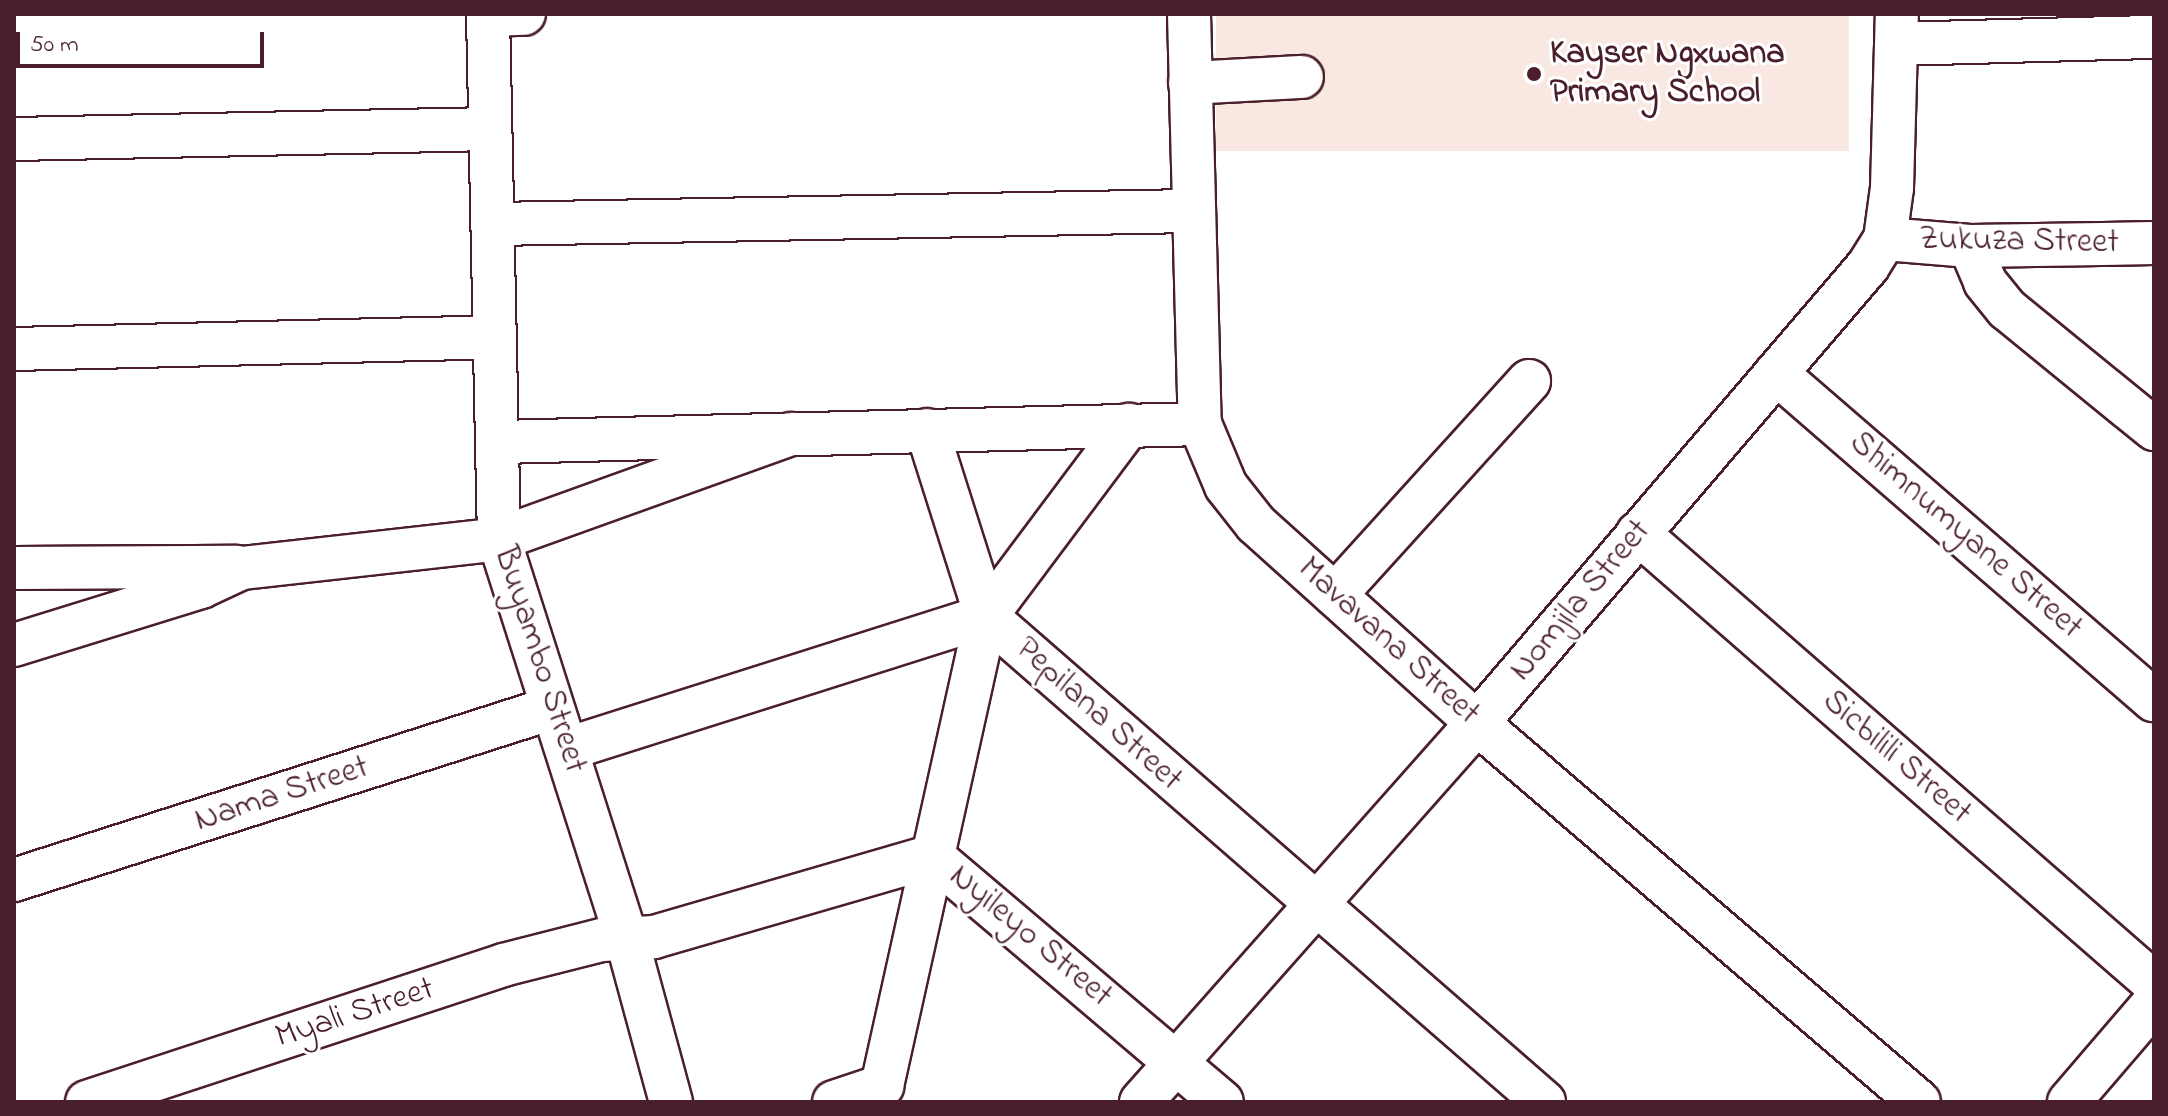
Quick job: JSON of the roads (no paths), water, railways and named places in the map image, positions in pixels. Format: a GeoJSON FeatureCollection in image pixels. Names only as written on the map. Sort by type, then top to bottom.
{"type":"FeatureCollection","features":[{"type":"Feature","properties":{"kind":"street"},"geometry":{"type":"LineString","coordinates":[[488,14],[524,14]]}},
{"type":"Feature","properties":{"kind":"street","name":"Buyambo Street"},"geometry":{"type":"LineString","coordinates":[[488,14],[487,129],[495,224],[490,337],[500,442],[499,539],[549,709],[567,749],[627,940],[671,1102]]}},
{"type":"Feature","properties":{"kind":"street","name":"Mavavana Street"},"geometry":{"type":"LineString","coordinates":[[1189,14],[1200,424],[1226,486],[1256,524],[1477,723],[1919,1102]]}},
{"type":"Feature","properties":{"kind":"street"},"geometry":{"type":"LineString","coordinates":[[1885,239],[1898,29],[2154,37]]}},
{"type":"Feature","properties":{"kind":"street"},"geometry":{"type":"LineString","coordinates":[[1190,83],[1302,77]]}},
{"type":"Feature","properties":{"kind":"street"},"geometry":{"type":"LineString","coordinates":[[14,139],[487,129]]}},
{"type":"Feature","properties":{"kind":"street"},"geometry":{"type":"LineString","coordinates":[[495,224],[1193,211]]}},
{"type":"Feature","properties":{"kind":"street","name":"Zukuza Street"},"geometry":{"type":"LineString","coordinates":[[1885,239],[1970,246],[2154,243]]}},
{"type":"Feature","properties":{"kind":"street","name":"Nomjila Street"},"geometry":{"type":"LineString","coordinates":[[1141,1102],[1477,723],[1776,373],[1885,239]]}},
{"type":"Feature","properties":{"kind":"street"},"geometry":{"type":"LineString","coordinates":[[1970,246],[1992,293],[2007,309],[2154,429]]}},
{"type":"Feature","properties":{"kind":"street"},"geometry":{"type":"LineString","coordinates":[[14,349],[490,337]]}},
{"type":"Feature","properties":{"kind":"street","name":"Shimnumyane Street"},"geometry":{"type":"LineString","coordinates":[[1776,373],[2154,700]]}},
{"type":"Feature","properties":{"kind":"street"},"geometry":{"type":"LineString","coordinates":[[1335,595],[1529,381]]}},
{"type":"Feature","properties":{"kind":"street"},"geometry":{"type":"LineString","coordinates":[[500,442],[1200,424]]}},
{"type":"Feature","properties":{"kind":"street"},"geometry":{"type":"LineString","coordinates":[[834,1102],[891,1094],[932,856],[986,616],[1129,425]]}},
{"type":"Feature","properties":{"kind":"street"},"geometry":{"type":"LineString","coordinates":[[927,430],[986,616]]}},
{"type":"Feature","properties":{"kind":"street"},"geometry":{"type":"LineString","coordinates":[[14,568],[178,563],[242,568],[499,539],[791,434]]}},
{"type":"Feature","properties":{"kind":"street","name":"Sicbilili Street"},"geometry":{"type":"LineString","coordinates":[[1638,533],[2154,983]]}},
{"type":"Feature","properties":{"kind":"street"},"geometry":{"type":"LineString","coordinates":[[14,645],[201,587],[242,568]]}},
{"type":"Feature","properties":{"kind":"street","name":"Pepilana Street"},"geometry":{"type":"LineString","coordinates":[[567,749],[986,616],[1314,906],[1544,1102]]}},
{"type":"Feature","properties":{"kind":"street","name":"Nama Street"},"geometry":{"type":"LineString","coordinates":[[14,880],[549,709]]}},
{"type":"Feature","properties":{"kind":"street","name":"Nyileyo Street"},"geometry":{"type":"LineString","coordinates":[[627,940],[932,856],[1178,1061],[1222,1102]]}},
{"type":"Feature","properties":{"kind":"street","name":"Myali Street"},"geometry":{"type":"LineString","coordinates":[[87,1102],[503,965],[602,940],[627,940]]}},
{"type":"Feature","properties":{"kind":"street"},"geometry":{"type":"LineString","coordinates":[[2069,1102],[2154,1003]]}},
{"type":"Feature","properties":{"kind":"place","name":"Kayser Ngxwana Primary School"},"geometry":{"type":"Point","coordinates":[1534,74]}}]}
